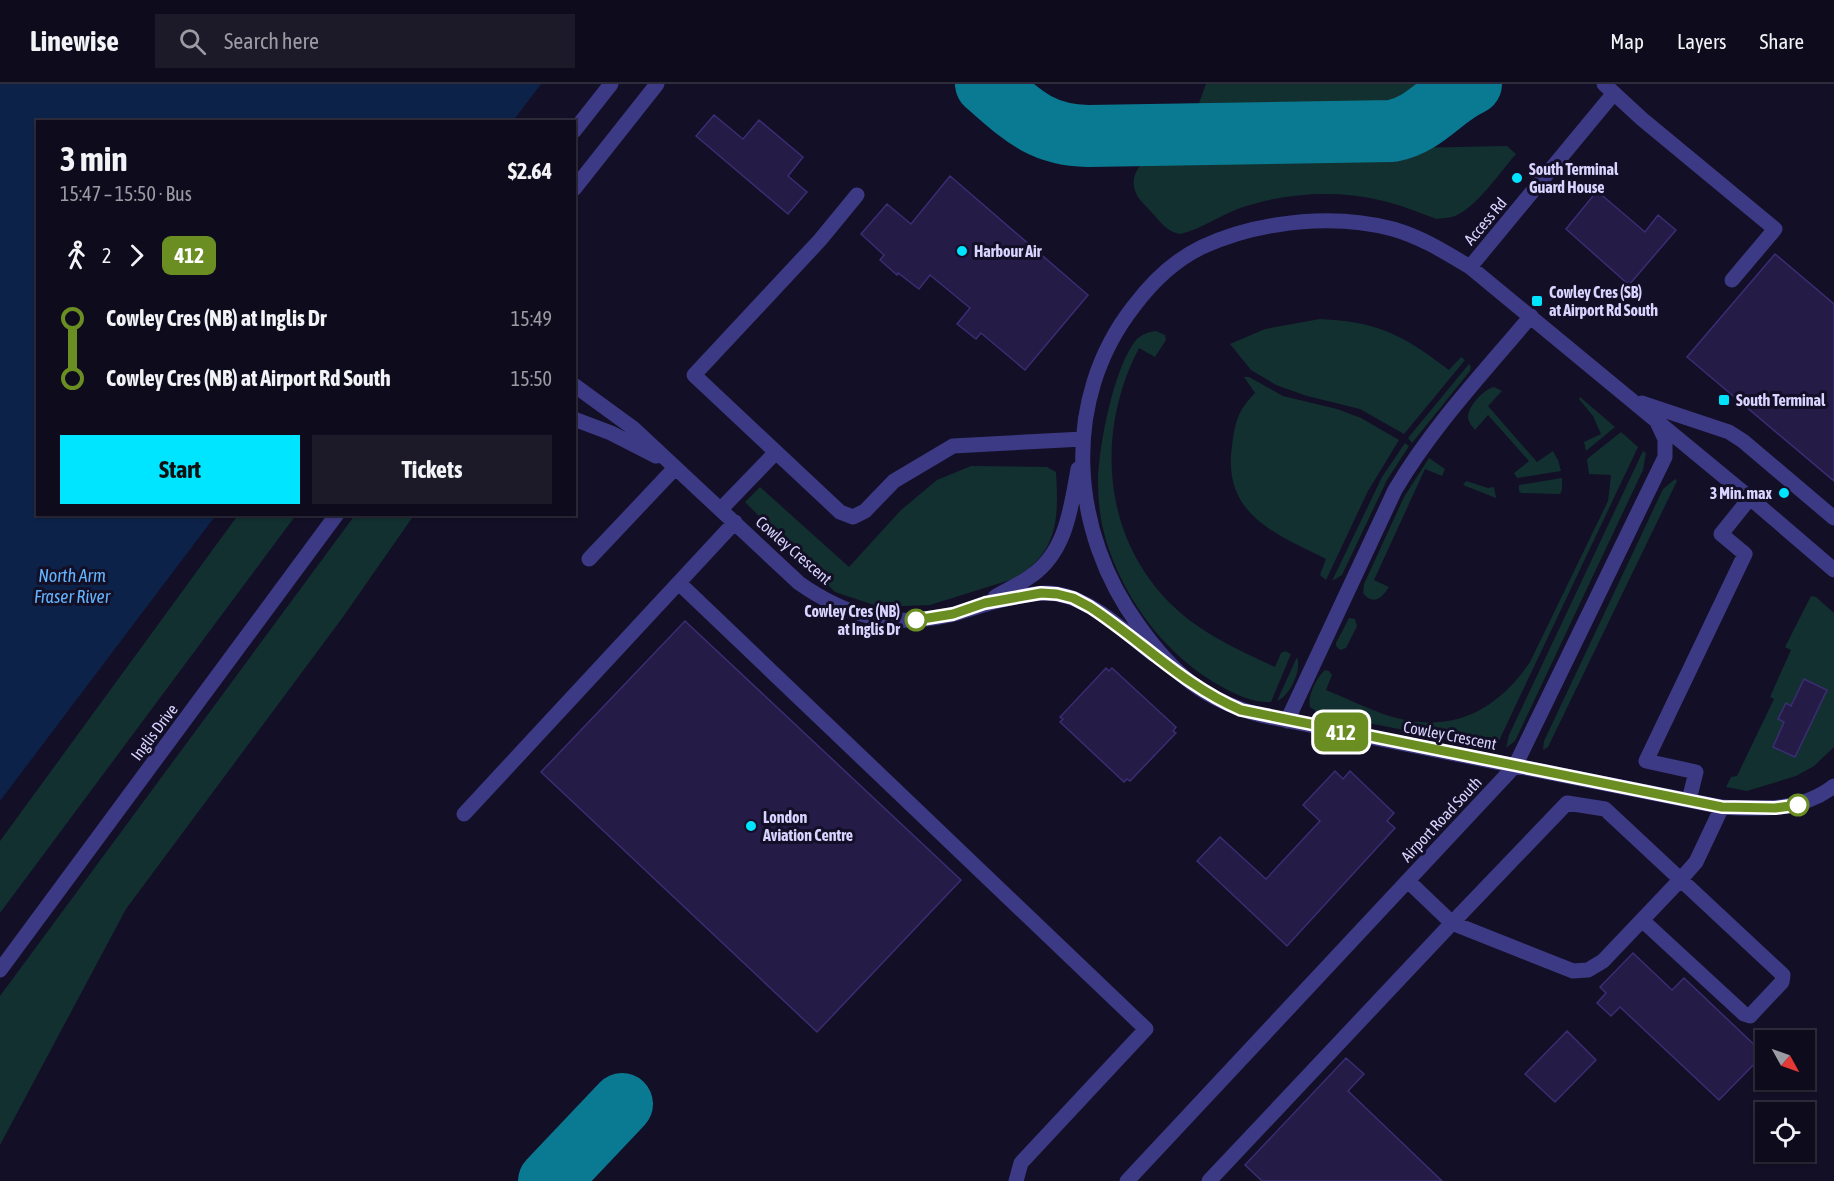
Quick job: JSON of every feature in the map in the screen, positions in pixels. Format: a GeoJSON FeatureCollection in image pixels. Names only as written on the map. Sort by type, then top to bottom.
{"type":"FeatureCollection","features":[{"type":"Feature","properties":{"kind":"street"},"geometry":{"type":"LineString","coordinates":[[576,128],[611,84]]}},
{"type":"Feature","properties":{"kind":"street"},"geometry":{"type":"LineString","coordinates":[[576,186],[657,84]]}},
{"type":"Feature","properties":{"kind":"street"},"geometry":{"type":"LineString","coordinates":[[1609,89],[1775,229],[1732,280]]}},
{"type":"Feature","properties":{"kind":"street","name":"Access Rd"},"geometry":{"type":"LineString","coordinates":[[1470,267],[1551,170],[1609,89]]}},
{"type":"Feature","properties":{"kind":"street"},"geometry":{"type":"LineString","coordinates":[[857,195],[820,240],[694,375],[840,512],[853,517],[865,510],[894,481],[953,446],[1083,439]]}},
{"type":"Feature","properties":{"kind":"street","name":"Cowley Crescent"},"geometry":{"type":"LineString","coordinates":[[1834,570],[1470,267],[1433,245],[1371,224],[1295,222],[1230,236],[1200,248],[1175,264],[1155,282],[1129,312],[1101,360],[1093,386],[1081,455],[1088,517],[1096,549],[1107,576],[1122,603],[1146,636],[1181,676],[1220,701],[1241,710],[1287,721],[1722,807],[1775,808],[1801,804],[1812,801],[1834,786]]}},
{"type":"Feature","properties":{"kind":"street"},"geometry":{"type":"LineString","coordinates":[[1287,721],[1395,490],[1407,470],[1444,421],[1531,316]]}},
{"type":"Feature","properties":{"kind":"street","name":"Cowley Crescent"},"geometry":{"type":"LineString","coordinates":[[576,386],[633,428],[799,583],[820,598],[861,616],[905,621],[953,614],[985,603]]}},
{"type":"Feature","properties":{"kind":"street","name":"Cowley Crescent"},"geometry":{"type":"LineString","coordinates":[[1625,395],[1642,404],[1730,432],[1834,518]]}},
{"type":"Feature","properties":{"kind":"street","name":"Airport Road South"},"geometry":{"type":"LineString","coordinates":[[1126,1181],[1515,766],[1665,457],[1667,446],[1664,431],[1651,416]]}},
{"type":"Feature","properties":{"kind":"street","name":"Cowley Crescent"},"geometry":{"type":"LineString","coordinates":[[576,420],[611,434],[672,465]]}},
{"type":"Feature","properties":{"kind":"street"},"geometry":{"type":"LineString","coordinates":[[722,509],[776,452]]}},
{"type":"Feature","properties":{"kind":"street"},"geometry":{"type":"LineString","coordinates":[[985,603],[1031,576],[1054,553],[1069,517],[1081,455]]}},
{"type":"Feature","properties":{"kind":"street"},"geometry":{"type":"LineString","coordinates":[[589,559],[672,465]]}},
{"type":"Feature","properties":{"kind":"street"},"geometry":{"type":"LineString","coordinates":[[1689,800],[1695,772],[1646,761],[1745,555],[1721,534],[1750,498]]}},
{"type":"Feature","properties":{"kind":"street","name":"Inglis Drive"},"geometry":{"type":"LineString","coordinates":[[0,970],[337,517]]}},
{"type":"Feature","properties":{"kind":"street"},"geometry":{"type":"LineString","coordinates":[[464,814],[735,522]]}},
{"type":"Feature","properties":{"kind":"street"},"geometry":{"type":"LineString","coordinates":[[679,583],[1146,1029],[1022,1163],[1016,1181]]}},
{"type":"Feature","properties":{"kind":"street"},"geometry":{"type":"LineString","coordinates":[[985,603],[1041,593],[1073,598],[1106,618],[1181,676]]}},
{"type":"Feature","properties":{"kind":"street"},"geometry":{"type":"LineString","coordinates":[[1209,1181],[1567,803],[1605,809],[1783,975],[1782,982],[1750,1016],[1744,1014],[1642,920]]}},
{"type":"Feature","properties":{"kind":"street"},"geometry":{"type":"LineString","coordinates":[[1408,881],[1452,923],[1573,971],[1588,970],[1603,961],[1696,862],[1722,807]]}},
{"type":"Feature","properties":{"kind":"green space"},"geometry":{"type":"Polygon","coordinates":[[[1206,84],[1436,84],[1396,123],[1194,117],[1206,84]]]}},
{"type":"Feature","properties":{"kind":"green space"},"geometry":{"type":"Polygon","coordinates":[[[1507,146],[1516,154],[1480,197],[1455,216],[1436,219],[1379,200],[1346,195],[1311,194],[1259,202],[1227,213],[1196,229],[1180,234],[1165,227],[1144,204],[1138,197],[1134,183],[1137,170],[1142,164],[1160,153],[1507,146]]]}},
{"type":"Feature","properties":{"kind":"green space"},"geometry":{"type":"Polygon","coordinates":[[[1320,319],[1359,323],[1389,332],[1404,339],[1449,370],[1461,357],[1465,360],[1404,434],[1360,409],[1307,396],[1276,385],[1251,370],[1230,344],[1265,329],[1320,319]]]}},
{"type":"Feature","properties":{"kind":"green space"},"geometry":{"type":"Polygon","coordinates":[[[1156,331],[1165,335],[1166,340],[1155,357],[1139,348],[1125,380],[1116,414],[1112,449],[1113,483],[1119,517],[1132,549],[1149,579],[1184,616],[1221,641],[1275,667],[1281,653],[1285,651],[1291,654],[1271,702],[1253,700],[1235,694],[1202,675],[1181,658],[1163,640],[1131,597],[1109,550],[1099,508],[1098,480],[1109,407],[1128,352],[1138,338],[1156,331]]]}},
{"type":"Feature","properties":{"kind":"green space"},"geometry":{"type":"Polygon","coordinates":[[[1469,364],[1470,371],[1412,443],[1408,438],[1469,364]]]}},
{"type":"Feature","properties":{"kind":"green space"},"geometry":{"type":"Polygon","coordinates":[[[1244,377],[1249,377],[1283,396],[1337,409],[1361,418],[1399,440],[1368,491],[1326,580],[1320,575],[1326,559],[1289,540],[1256,519],[1244,505],[1235,489],[1231,470],[1234,430],[1241,411],[1255,393],[1244,377]]]}},
{"type":"Feature","properties":{"kind":"green space"},"geometry":{"type":"Polygon","coordinates":[[[1494,387],[1502,391],[1488,406],[1537,462],[1553,451],[1561,471],[1517,478],[1514,473],[1529,461],[1488,415],[1475,430],[1470,424],[1469,413],[1474,403],[1481,394],[1494,387]]]}},
{"type":"Feature","properties":{"kind":"green space"},"geometry":{"type":"Polygon","coordinates":[[[1580,397],[1615,427],[1586,451],[1584,442],[1601,434],[1593,416],[1579,399],[1580,397]]]}},
{"type":"Feature","properties":{"kind":"green space"},"geometry":{"type":"Polygon","coordinates":[[[1621,432],[1638,447],[1496,747],[1319,713],[1310,707],[1313,687],[1325,670],[1332,675],[1326,690],[1378,712],[1408,721],[1449,721],[1468,716],[1501,695],[1530,662],[1608,501],[1611,475],[1589,474],[1587,459],[1621,432]]]}},
{"type":"Feature","properties":{"kind":"green space"},"geometry":{"type":"Polygon","coordinates":[[[1405,443],[1409,446],[1387,480],[1342,575],[1332,581],[1382,477],[1405,443]]]}},
{"type":"Feature","properties":{"kind":"green space"},"geometry":{"type":"Polygon","coordinates":[[[1643,451],[1646,453],[1643,470],[1515,741],[1506,748],[1509,735],[1643,451]]]}},
{"type":"Feature","properties":{"kind":"green space"},"geometry":{"type":"Polygon","coordinates":[[[1429,458],[1445,469],[1442,476],[1425,469],[1374,580],[1389,587],[1377,599],[1370,599],[1363,593],[1364,584],[1404,497],[1429,458]]]}},
{"type":"Feature","properties":{"kind":"green space"},"geometry":{"type":"Polygon","coordinates":[[[971,466],[1047,467],[1056,472],[1057,506],[1052,535],[1038,560],[1010,580],[930,605],[880,607],[835,592],[745,502],[760,487],[849,567],[901,510],[937,480],[971,466]]]}},
{"type":"Feature","properties":{"kind":"green space"},"geometry":{"type":"Polygon","coordinates":[[[1562,478],[1560,494],[1521,493],[1519,491],[1519,485],[1562,478]]]}},
{"type":"Feature","properties":{"kind":"green space"},"geometry":{"type":"Polygon","coordinates":[[[1675,479],[1677,481],[1548,747],[1543,750],[1544,741],[1663,489],[1675,479]]]}},
{"type":"Feature","properties":{"kind":"green space"},"geometry":{"type":"Polygon","coordinates":[[[1466,481],[1488,488],[1494,487],[1496,498],[1463,485],[1466,481]]]}},
{"type":"Feature","properties":{"kind":"green space"},"geometry":{"type":"Polygon","coordinates":[[[237,516],[295,516],[0,913],[0,841],[237,516]]]}},
{"type":"Feature","properties":{"kind":"green space"},"geometry":{"type":"Polygon","coordinates":[[[354,516],[413,516],[343,617],[126,909],[0,1145],[0,996],[354,516]]]}},
{"type":"Feature","properties":{"kind":"green space"},"geometry":{"type":"Polygon","coordinates":[[[1811,596],[1816,597],[1834,613],[1834,747],[1814,766],[1796,776],[1747,791],[1726,787],[1731,777],[1737,776],[1774,699],[1770,697],[1791,650],[1785,647],[1811,596]]]}},
{"type":"Feature","properties":{"kind":"green space"},"geometry":{"type":"Polygon","coordinates":[[[1349,618],[1355,619],[1357,626],[1346,648],[1340,650],[1336,643],[1349,618]]]}},
{"type":"Feature","properties":{"kind":"green space"},"geometry":{"type":"Polygon","coordinates":[[[1297,657],[1298,669],[1294,682],[1286,694],[1277,701],[1297,657]]]}},
{"type":"Feature","properties":{"kind":"water","name":"North Arm Fraser River"},"geometry":{"type":"Polygon","coordinates":[[[0,84],[541,84],[514,120],[36,120],[36,516],[215,516],[0,801],[0,84]]]}},
{"type":"Feature","properties":{"kind":"building"},"geometry":{"type":"Polygon","coordinates":[[[714,115],[743,139],[759,120],[803,157],[788,176],[807,192],[788,214],[696,136],[714,115]]]}},
{"type":"Feature","properties":{"kind":"building","name":"Harbour Air"},"geometry":{"type":"Polygon","coordinates":[[[950,176],[1088,295],[1025,370],[981,333],[976,339],[957,324],[970,308],[930,275],[919,289],[898,273],[897,275],[880,260],[884,255],[861,234],[887,204],[911,224],[950,176]]]}},
{"type":"Feature","properties":{"kind":"building"},"geometry":{"type":"Polygon","coordinates":[[[1597,191],[1645,232],[1658,215],[1676,230],[1629,285],[1566,229],[1597,191]]]}},
{"type":"Feature","properties":{"kind":"building"},"geometry":{"type":"Polygon","coordinates":[[[1775,254],[1834,304],[1834,481],[1687,357],[1775,254]]]}},
{"type":"Feature","properties":{"kind":"building","name":"London Aviation Centre"},"geometry":{"type":"Polygon","coordinates":[[[685,621],[961,880],[817,1032],[541,772],[685,621]]]}},
{"type":"Feature","properties":{"kind":"building"},"geometry":{"type":"Polygon","coordinates":[[[1106,668],[1109,671],[1112,668],[1176,727],[1173,731],[1176,733],[1130,781],[1127,779],[1124,782],[1060,722],[1063,719],[1060,717],[1106,668]]]}},
{"type":"Feature","properties":{"kind":"building"},"geometry":{"type":"Polygon","coordinates":[[[1804,679],[1827,690],[1795,757],[1773,747],[1784,722],[1778,719],[1786,703],[1791,706],[1804,679]]]}},
{"type":"Feature","properties":{"kind":"building"},"geometry":{"type":"Polygon","coordinates":[[[1335,771],[1343,779],[1350,771],[1394,813],[1387,821],[1395,828],[1287,946],[1197,861],[1220,837],[1266,879],[1320,821],[1303,805],[1335,771]]]}},
{"type":"Feature","properties":{"kind":"building"},"geometry":{"type":"Polygon","coordinates":[[[1633,953],[1672,990],[1684,978],[1755,1045],[1755,1063],[1719,1100],[1620,1007],[1611,1016],[1597,1003],[1606,993],[1600,987],[1633,953]]]}},
{"type":"Feature","properties":{"kind":"building"},"geometry":{"type":"Polygon","coordinates":[[[1567,1031],[1596,1060],[1555,1102],[1525,1074],[1567,1031]]]}},
{"type":"Feature","properties":{"kind":"building"},"geometry":{"type":"Polygon","coordinates":[[[1346,1058],[1364,1074],[1348,1091],[1442,1181],[1262,1181],[1245,1165],[1346,1058]]]}},
{"type":"Feature","properties":{"kind":"taxiway"},"geometry":{"type":"LineString","coordinates":[[986,84],[1032,121],[1057,132],[1088,136],[1392,131],[1414,123],[1471,84]]}},
{"type":"Feature","properties":{"kind":"taxiway"},"geometry":{"type":"LineString","coordinates":[[549,1181],[622,1104]]}},
{"type":"Feature","properties":{"kind":"bus line","name":"412"},"geometry":{"type":"LineString","coordinates":[[916,620],[953,614],[985,603],[1041,593],[1057,594],[1073,598],[1090,607],[1197,688],[1216,700],[1241,710],[1722,807],[1751,809],[1798,805]]}},
{"type":"Feature","properties":{"kind":"place","name":"South Terminal Guard House"},"geometry":{"type":"Point","coordinates":[1517,178]}},
{"type":"Feature","properties":{"kind":"place","name":"Harbour Air"},"geometry":{"type":"Point","coordinates":[962,251]}},
{"type":"Feature","properties":{"kind":"place","name":"Cowley Cres (SB) at Airport Rd South"},"geometry":{"type":"Point","coordinates":[1537,301]}},
{"type":"Feature","properties":{"kind":"place","name":"South Terminal"},"geometry":{"type":"Point","coordinates":[1724,400]}},
{"type":"Feature","properties":{"kind":"place","name":"3 Min. max"},"geometry":{"type":"Point","coordinates":[1784,493]}},
{"type":"Feature","properties":{"kind":"place","name":"Cowley Cres (NB) at Inglis Dr"},"geometry":{"type":"Point","coordinates":[916,620]}},
{"type":"Feature","properties":{"kind":"place","name":"London Aviation Centre"},"geometry":{"type":"Point","coordinates":[751,826]}}]}
